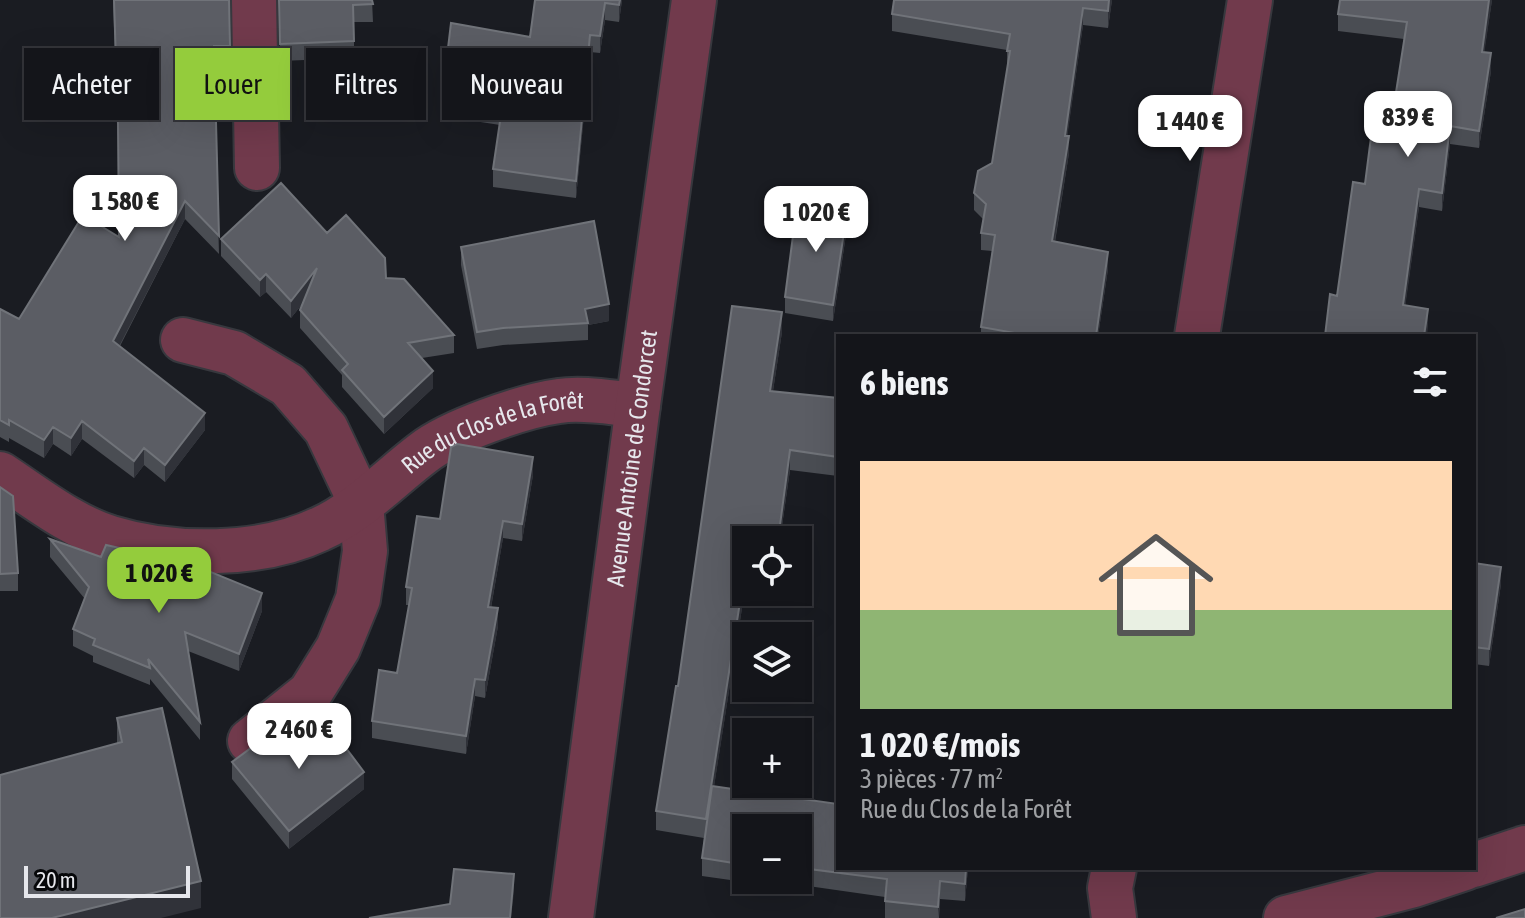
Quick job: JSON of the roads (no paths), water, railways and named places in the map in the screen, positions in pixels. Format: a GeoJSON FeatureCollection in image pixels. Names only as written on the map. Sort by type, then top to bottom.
{"type":"FeatureCollection","features":[{"type":"Feature","properties":{"kind":"street"},"geometry":{"type":"LineString","coordinates":[[254,0],[257,168]]}},
{"type":"Feature","properties":{"kind":"street","name":"Avenue Antoine de Condorcet"},"geometry":{"type":"LineString","coordinates":[[571,918],[694,0]]}},
{"type":"Feature","properties":{"kind":"street"},"geometry":{"type":"LineString","coordinates":[[1197,334],[1250,0]]}},
{"type":"Feature","properties":{"kind":"street"},"geometry":{"type":"LineString","coordinates":[[183,340],[234,353],[288,385],[326,429],[361,503],[365,551],[358,599],[338,648],[310,693],[250,741]]}},
{"type":"Feature","properties":{"kind":"street","name":"Rue du Clos de la Forêt"},"geometry":{"type":"LineString","coordinates":[[0,474],[61,514],[110,538],[179,552],[263,547],[320,529],[361,503],[427,450],[496,417],[560,400],[638,405]]}},
{"type":"Feature","properties":{"kind":"street"},"geometry":{"type":"LineString","coordinates":[[1476,864],[1525,848]]}},
{"type":"Feature","properties":{"kind":"street"},"geometry":{"type":"LineString","coordinates":[[1114,870],[1110,888],[1114,918]]}},
{"type":"Feature","properties":{"kind":"street"},"geometry":{"type":"LineString","coordinates":[[1286,918],[1414,885],[1459,870]]}}]}
